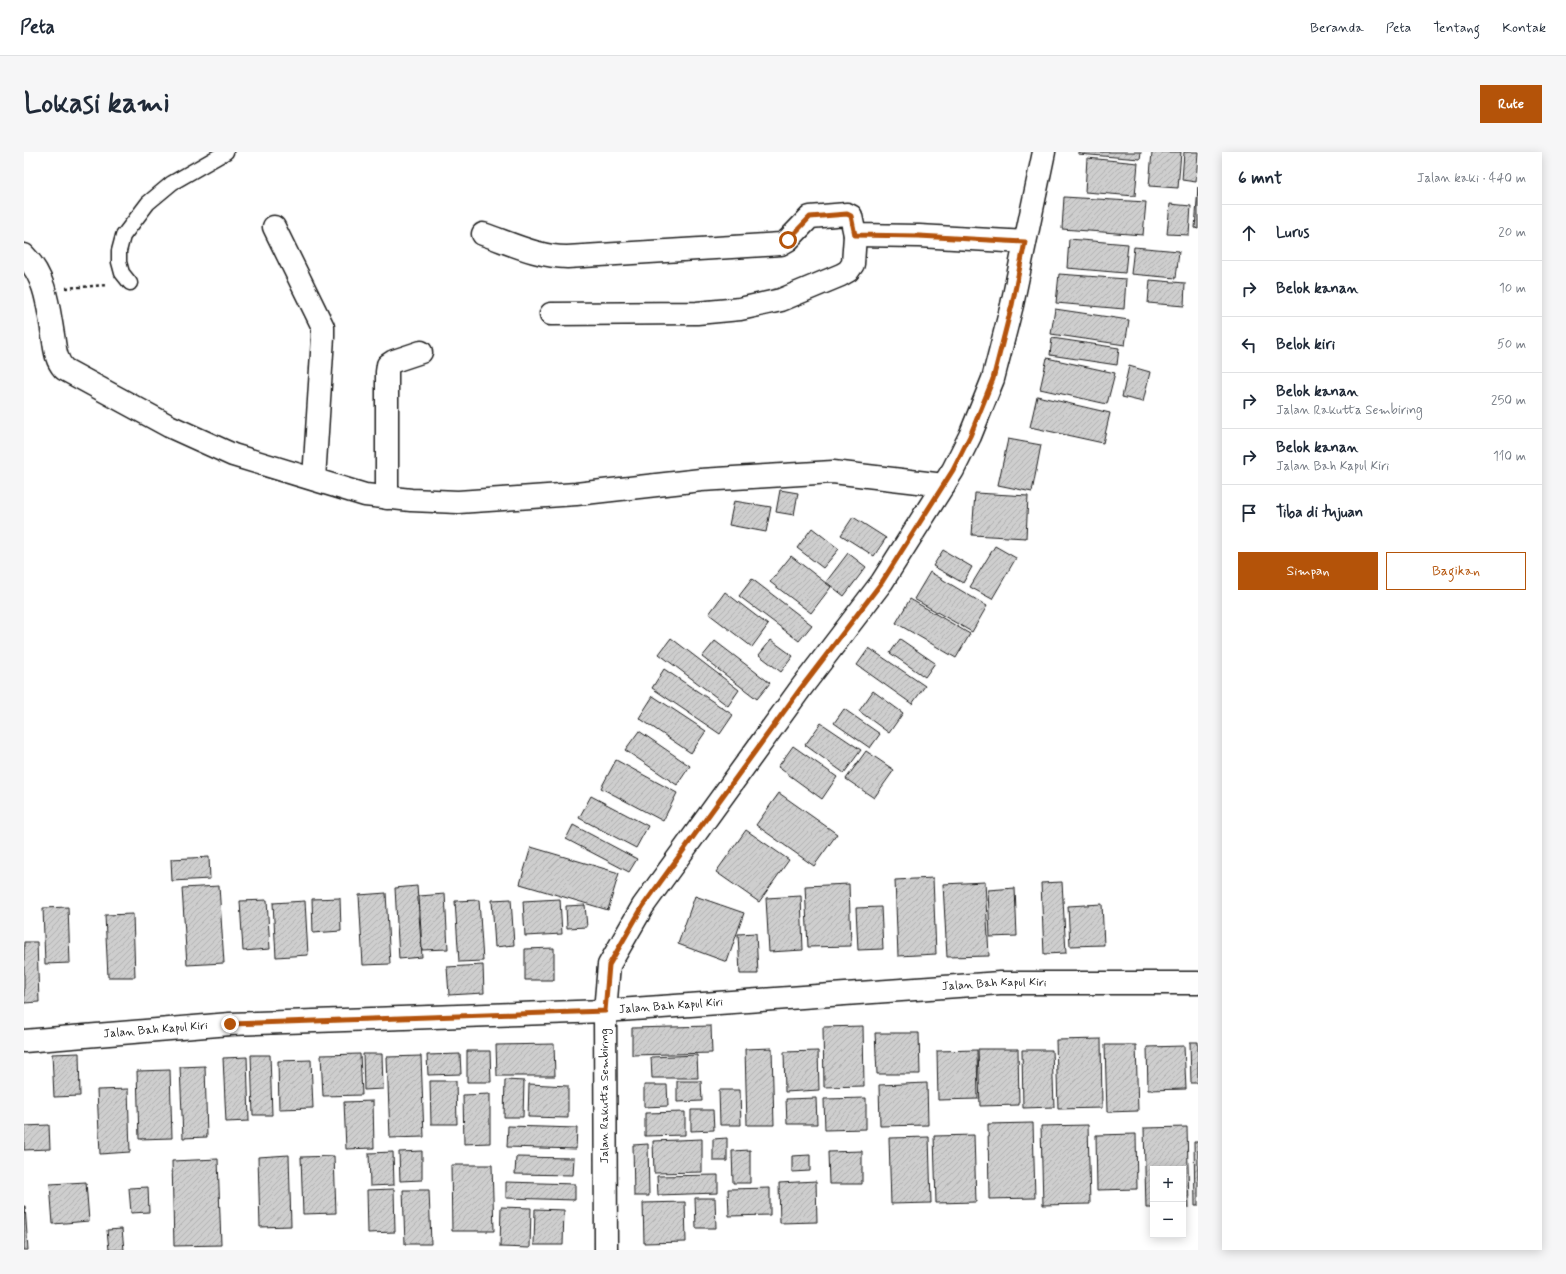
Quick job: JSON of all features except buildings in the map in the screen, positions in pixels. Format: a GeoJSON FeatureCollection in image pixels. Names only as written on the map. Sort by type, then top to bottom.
{"type":"FeatureCollection","features":[{"type":"Feature","properties":{"kind":"street","name":"Jalan Rakutta Sembiring"},"geometry":{"type":"LineString","coordinates":[[606,1250],[605,1011],[609,965],[643,906],[801,688],[882,582],[953,470],[970,436],[993,379],[1012,305],[1043,152]]}},
{"type":"Feature","properties":{"kind":"street"},"geometry":{"type":"LineString","coordinates":[[482,234],[555,257],[781,244],[788,240],[810,217],[847,214],[851,216],[855,235],[853,264],[848,271],[781,300],[740,309],[698,313],[551,314]]}},
{"type":"Feature","properties":{"kind":"street"},"geometry":{"type":"LineString","coordinates":[[274,227],[323,327],[324,337],[314,479]]}},
{"type":"Feature","properties":{"kind":"street"},"geometry":{"type":"LineString","coordinates":[[855,235],[919,236],[1025,242]]}},
{"type":"Feature","properties":{"kind":"street"},"geometry":{"type":"LineString","coordinates":[[24,255],[38,274],[45,290],[57,358],[64,369],[169,426],[233,455],[365,495],[412,500],[458,502],[576,494],[701,480],[833,472],[944,485]]}},
{"type":"Feature","properties":{"kind":"street"},"geometry":{"type":"LineString","coordinates":[[387,498],[388,365],[394,361],[421,352]]}},
{"type":"Feature","properties":{"kind":"street","name":"Jalan Bah Kapul Kiri"},"geometry":{"type":"LineString","coordinates":[[24,1041],[230,1024],[605,1011],[1000,983],[1198,983]]}},
{"type":"Feature","properties":{"kind":"lane"},"geometry":{"type":"LineString","coordinates":[[130,283],[122,273],[119,262],[119,251],[123,236],[148,203],[172,183],[226,152]]}},
{"type":"Feature","properties":{"kind":"path"},"geometry":{"type":"LineString","coordinates":[[45,290],[130,283]]}},
{"type":"Feature","properties":{"kind":"route"},"geometry":{"type":"LineString","coordinates":[[230,1024],[605,1011],[609,965],[643,906],[801,688],[882,582],[953,470],[970,436],[993,379],[1012,305],[1025,242],[919,236],[855,235],[851,216],[849,214],[807,218],[788,240]]}}]}
